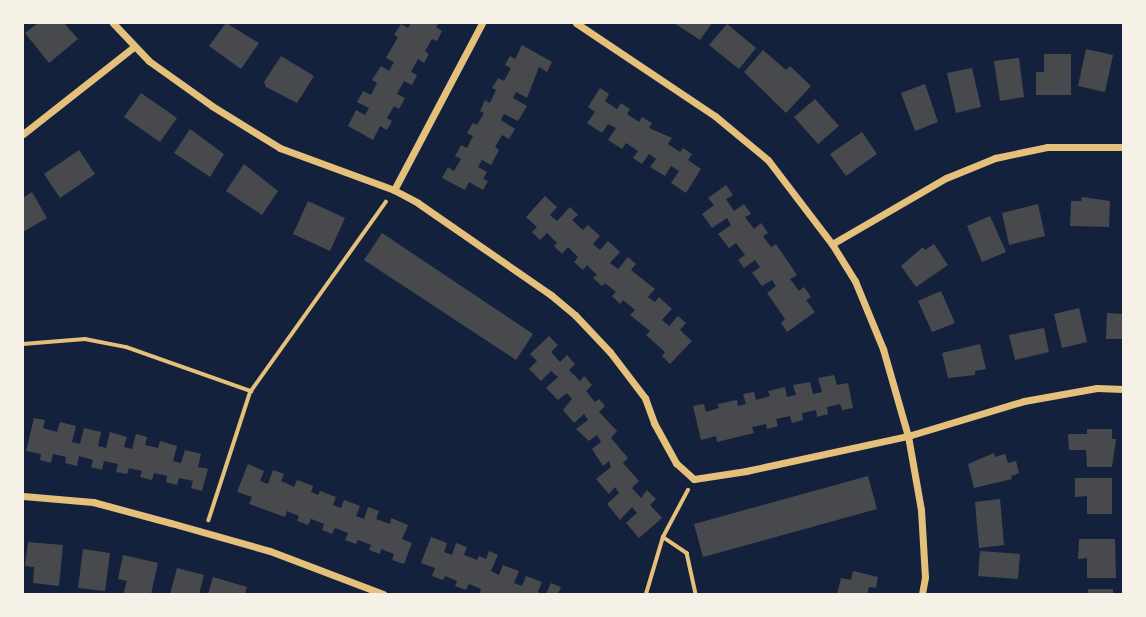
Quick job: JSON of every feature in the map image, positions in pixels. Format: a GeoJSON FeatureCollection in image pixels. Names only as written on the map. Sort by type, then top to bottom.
{"type":"FeatureCollection","features":[{"type":"Feature","properties":{"kind":"street"},"geometry":{"type":"LineString","coordinates":[[113,23],[149,61],[212,106],[280,148],[394,190],[575,314],[610,352],[645,398],[653,423],[676,463],[694,479],[746,471],[908,436],[1024,401],[1097,388],[1123,389]]}},
{"type":"Feature","properties":{"kind":"street"},"geometry":{"type":"LineString","coordinates":[[394,190],[482,23]]}},
{"type":"Feature","properties":{"kind":"street"},"geometry":{"type":"LineString","coordinates":[[576,23],[715,116],[768,160],[832,244],[855,281],[883,349],[908,436],[921,510],[925,577],[922,594]]}},
{"type":"Feature","properties":{"kind":"street"},"geometry":{"type":"LineString","coordinates":[[23,134],[135,46]]}},
{"type":"Feature","properties":{"kind":"street"},"geometry":{"type":"LineString","coordinates":[[832,244],[946,178],[995,158],[1047,147],[1123,147]]}},
{"type":"Feature","properties":{"kind":"street"},"geometry":{"type":"LineString","coordinates":[[23,496],[93,502],[270,551],[383,594]]}},
{"type":"Feature","properties":{"kind":"path"},"geometry":{"type":"LineString","coordinates":[[204,533],[251,391],[394,190]]}},
{"type":"Feature","properties":{"kind":"path"},"geometry":{"type":"LineString","coordinates":[[23,344],[85,339],[126,347],[251,391]]}},
{"type":"Feature","properties":{"kind":"path"},"geometry":{"type":"LineString","coordinates":[[646,594],[663,537],[694,479]]}},
{"type":"Feature","properties":{"kind":"path"},"geometry":{"type":"LineString","coordinates":[[663,537],[687,553],[696,594]]}},
{"type":"Feature","properties":{"kind":"building"},"geometry":{"type":"Polygon","coordinates":[[[38,23],[64,23],[78,39],[49,63],[25,33],[38,23]]]}},
{"type":"Feature","properties":{"kind":"building"},"geometry":{"type":"Polygon","coordinates":[[[226,23],[259,43],[241,69],[209,46],[226,23]]]}},
{"type":"Feature","properties":{"kind":"building"},"geometry":{"type":"Polygon","coordinates":[[[411,23],[439,23],[436,27],[442,31],[437,41],[432,39],[425,51],[429,54],[424,63],[418,59],[411,72],[417,75],[412,85],[404,81],[397,94],[405,98],[399,109],[394,106],[387,118],[392,121],[387,130],[380,126],[373,140],[348,126],[356,110],[365,115],[369,108],[357,102],[363,91],[371,95],[377,83],[372,80],[381,66],[389,71],[394,62],[386,58],[398,37],[394,35],[401,24],[408,28],[411,23]]]}},
{"type":"Feature","properties":{"kind":"building"},"geometry":{"type":"Polygon","coordinates":[[[674,23],[712,23],[700,40],[674,23]]]}},
{"type":"Feature","properties":{"kind":"building"},"geometry":{"type":"Polygon","coordinates":[[[727,24],[756,48],[739,69],[709,45],[727,24]]]}},
{"type":"Feature","properties":{"kind":"building"},"geometry":{"type":"Polygon","coordinates":[[[522,45],[552,62],[547,72],[539,67],[527,98],[516,92],[513,98],[527,106],[518,121],[504,114],[501,120],[515,129],[509,139],[502,135],[495,147],[499,150],[491,165],[482,160],[478,167],[487,172],[483,179],[488,181],[483,190],[469,182],[465,190],[442,178],[448,167],[454,171],[461,159],[455,156],[461,145],[467,148],[473,136],[467,133],[473,123],[477,125],[484,113],[480,111],[485,100],[490,103],[496,90],[492,88],[498,78],[504,81],[511,68],[505,65],[510,56],[515,59],[522,45]]]}},
{"type":"Feature","properties":{"kind":"building"},"geometry":{"type":"Polygon","coordinates":[[[1086,49],[1113,55],[1105,92],[1078,86],[1086,49]]]}},
{"type":"Feature","properties":{"kind":"building"},"geometry":{"type":"Polygon","coordinates":[[[763,50],[786,70],[790,66],[811,86],[786,113],[744,72],[763,50]]]}},
{"type":"Feature","properties":{"kind":"building"},"geometry":{"type":"Polygon","coordinates":[[[1044,54],[1071,54],[1071,95],[1036,95],[1036,72],[1044,72],[1044,54]]]}},
{"type":"Feature","properties":{"kind":"building"},"geometry":{"type":"Polygon","coordinates":[[[281,56],[314,76],[297,103],[266,87],[264,82],[281,56]]]}},
{"type":"Feature","properties":{"kind":"building"},"geometry":{"type":"Polygon","coordinates":[[[1019,58],[1024,97],[1000,101],[994,61],[1019,58]]]}},
{"type":"Feature","properties":{"kind":"building"},"geometry":{"type":"Polygon","coordinates":[[[972,68],[981,107],[956,113],[947,73],[972,68]]]}},
{"type":"Feature","properties":{"kind":"building"},"geometry":{"type":"Polygon","coordinates":[[[925,84],[938,122],[915,131],[901,93],[925,84]]]}},
{"type":"Feature","properties":{"kind":"building"},"geometry":{"type":"Polygon","coordinates":[[[600,88],[609,94],[605,101],[617,109],[621,103],[630,109],[627,114],[639,122],[642,117],[652,123],[649,128],[672,138],[668,144],[680,152],[683,148],[692,154],[688,160],[701,169],[686,193],[671,183],[679,171],[671,166],[665,176],[650,167],[656,159],[649,154],[642,164],[633,158],[638,151],[626,143],[622,149],[608,140],[616,128],[608,124],[602,133],[587,123],[595,112],[588,107],[600,88]]]}},
{"type":"Feature","properties":{"kind":"building"},"geometry":{"type":"Polygon","coordinates":[[[141,93],[177,118],[160,142],[124,117],[141,93]]]}},
{"type":"Feature","properties":{"kind":"building"},"geometry":{"type":"Polygon","coordinates":[[[815,99],[839,126],[818,144],[794,117],[815,99]]]}},
{"type":"Feature","properties":{"kind":"building"},"geometry":{"type":"Polygon","coordinates":[[[190,129],[224,154],[210,177],[174,153],[190,129]]]}},
{"type":"Feature","properties":{"kind":"building"},"geometry":{"type":"Polygon","coordinates":[[[862,132],[877,154],[846,176],[830,154],[862,132]]]}},
{"type":"Feature","properties":{"kind":"building"},"geometry":{"type":"Polygon","coordinates":[[[79,150],[95,174],[60,198],[44,174],[79,150]]]}},
{"type":"Feature","properties":{"kind":"building"},"geometry":{"type":"Polygon","coordinates":[[[244,164],[278,191],[262,215],[226,191],[244,164]]]}},
{"type":"Feature","properties":{"kind":"building"},"geometry":{"type":"Polygon","coordinates":[[[726,185],[733,195],[726,199],[734,211],[744,204],[751,214],[745,217],[754,229],[761,223],[768,233],[763,236],[771,247],[776,244],[797,275],[790,279],[799,291],[804,287],[811,297],[806,300],[815,312],[787,332],[781,323],[785,319],[767,293],[776,286],[772,280],[762,286],[752,273],[760,267],[755,260],[744,268],[738,260],[745,255],[736,243],[729,248],[718,234],[731,225],[727,218],[712,228],[702,214],[714,205],[708,198],[726,185]]]}},
{"type":"Feature","properties":{"kind":"building"},"geometry":{"type":"Polygon","coordinates":[[[32,192],[47,218],[23,232],[23,198],[32,192]]]}},
{"type":"Feature","properties":{"kind":"building"},"geometry":{"type":"Polygon","coordinates":[[[545,196],[557,207],[550,215],[557,221],[570,207],[578,215],[572,220],[583,230],[588,225],[600,236],[593,244],[600,250],[608,241],[620,252],[610,263],[618,269],[628,257],[636,264],[631,270],[655,289],[648,297],[655,302],[659,297],[672,309],[662,320],[669,326],[678,316],[686,323],[680,330],[692,341],[670,364],[662,356],[665,352],[646,335],[650,331],[630,315],[635,310],[623,300],[620,304],[612,296],[616,292],[605,283],[602,286],[593,278],[597,275],[587,265],[583,270],[574,262],[578,257],[568,247],[562,254],[554,246],[557,243],[547,233],[540,240],[532,232],[537,227],[526,217],[545,196]]]}},
{"type":"Feature","properties":{"kind":"building"},"geometry":{"type":"Polygon","coordinates":[[[1082,197],[1110,201],[1109,227],[1070,226],[1071,201],[1081,201],[1082,197]]]}},
{"type":"Feature","properties":{"kind":"building"},"geometry":{"type":"Polygon","coordinates":[[[308,201],[345,218],[330,251],[293,234],[308,201]]]}},
{"type":"Feature","properties":{"kind":"building"},"geometry":{"type":"Polygon","coordinates":[[[1038,204],[1045,236],[1009,245],[1002,213],[1038,204]]]}},
{"type":"Feature","properties":{"kind":"building"},"geometry":{"type":"Polygon","coordinates":[[[990,216],[1006,252],[982,262],[967,226],[990,216]]]}},
{"type":"Feature","properties":{"kind":"building"},"geometry":{"type":"Polygon","coordinates":[[[382,233],[533,334],[516,360],[364,260],[382,233]]]}},
{"type":"Feature","properties":{"kind":"building"},"geometry":{"type":"Polygon","coordinates":[[[934,244],[948,265],[916,287],[901,266],[923,247],[925,250],[934,244]]]}},
{"type":"Feature","properties":{"kind":"building"},"geometry":{"type":"Polygon","coordinates":[[[941,291],[955,323],[932,332],[918,301],[941,291]]]}},
{"type":"Feature","properties":{"kind":"building"},"geometry":{"type":"Polygon","coordinates":[[[1079,308],[1087,342],[1062,348],[1054,314],[1079,308]]]}},
{"type":"Feature","properties":{"kind":"building"},"geometry":{"type":"Polygon","coordinates":[[[1107,313],[1123,314],[1123,339],[1106,339],[1107,313]]]}},
{"type":"Feature","properties":{"kind":"building"},"geometry":{"type":"Polygon","coordinates":[[[1044,328],[1049,352],[1015,360],[1009,335],[1044,328]]]}},
{"type":"Feature","properties":{"kind":"building"},"geometry":{"type":"Polygon","coordinates":[[[549,336],[558,345],[551,352],[560,362],[567,355],[575,364],[569,370],[580,381],[584,376],[592,385],[586,391],[595,402],[599,399],[605,406],[599,412],[617,431],[611,438],[628,458],[623,463],[639,481],[632,488],[641,498],[647,490],[656,499],[650,505],[662,518],[639,538],[626,523],[637,513],[632,507],[620,520],[607,504],[619,493],[615,487],[609,494],[596,479],[611,467],[609,461],[603,466],[592,449],[601,442],[597,435],[589,441],[576,429],[588,420],[584,414],[574,423],[563,410],[572,399],[567,393],[558,400],[546,388],[558,377],[551,371],[541,381],[529,369],[537,361],[530,354],[549,336]]]}},
{"type":"Feature","properties":{"kind":"building"},"geometry":{"type":"Polygon","coordinates":[[[980,344],[986,369],[975,371],[975,375],[948,378],[942,353],[980,344]]]}},
{"type":"Feature","properties":{"kind":"building"},"geometry":{"type":"Polygon","coordinates":[[[834,375],[837,385],[848,383],[853,408],[842,410],[840,404],[827,407],[828,414],[817,417],[816,410],[802,413],[803,420],[792,423],[790,416],[776,419],[778,426],[767,429],[766,424],[752,427],[754,433],[717,442],[716,436],[701,440],[693,406],[704,404],[706,412],[719,408],[718,404],[737,400],[738,406],[746,404],[743,394],[754,392],[756,400],[770,396],[768,391],[785,387],[787,397],[796,395],[793,385],[810,382],[813,394],[822,392],[818,378],[834,375]]]}},
{"type":"Feature","properties":{"kind":"building"},"geometry":{"type":"Polygon","coordinates":[[[34,418],[45,420],[43,428],[57,432],[60,422],[76,426],[72,442],[80,444],[84,428],[101,432],[98,446],[106,448],[110,432],[127,437],[124,447],[132,449],[136,434],[147,437],[145,445],[158,448],[160,441],[177,446],[173,461],[181,463],[185,450],[201,454],[198,467],[208,469],[202,491],[191,488],[193,481],[179,478],[177,485],[166,482],[167,476],[154,473],[152,480],[140,477],[142,471],[129,468],[127,474],[116,472],[118,464],[104,461],[102,470],[91,467],[93,460],[79,456],[77,466],[65,463],[66,457],[53,454],[51,463],[40,460],[41,454],[26,451],[34,418]]]}},
{"type":"Feature","properties":{"kind":"building"},"geometry":{"type":"Polygon","coordinates":[[[1087,429],[1112,429],[1112,439],[1116,439],[1112,467],[1087,467],[1086,450],[1069,450],[1068,434],[1087,434],[1087,429]]]}},
{"type":"Feature","properties":{"kind":"building"},"geometry":{"type":"Polygon","coordinates":[[[994,453],[995,457],[1005,454],[1008,463],[1016,461],[1019,473],[1011,476],[1012,479],[974,488],[968,464],[994,453]]]}},
{"type":"Feature","properties":{"kind":"building"},"geometry":{"type":"Polygon","coordinates":[[[248,464],[264,471],[260,481],[268,484],[273,470],[284,474],[281,481],[294,487],[297,480],[313,486],[311,492],[318,495],[320,491],[336,497],[333,505],[341,508],[344,500],[360,506],[356,516],[364,519],[368,507],[379,511],[376,519],[390,524],[391,518],[408,525],[402,539],[412,543],[404,564],[392,560],[394,554],[381,549],[380,554],[369,550],[371,545],[358,540],[356,544],[345,540],[348,533],[335,528],[332,534],[322,530],[324,524],[314,520],[311,519],[308,525],[297,521],[299,516],[287,511],[285,517],[249,504],[252,497],[237,492],[248,464]]]}},
{"type":"Feature","properties":{"kind":"building"},"geometry":{"type":"Polygon","coordinates":[[[868,476],[877,509],[703,557],[694,524],[868,476]]]}},
{"type":"Feature","properties":{"kind":"building"},"geometry":{"type":"Polygon","coordinates":[[[1075,478],[1112,478],[1112,514],[1087,514],[1087,496],[1075,497],[1075,478]]]}},
{"type":"Feature","properties":{"kind":"building"},"geometry":{"type":"Polygon","coordinates":[[[1000,499],[1004,545],[979,548],[975,502],[1000,499]]]}},
{"type":"Feature","properties":{"kind":"building"},"geometry":{"type":"Polygon","coordinates":[[[431,537],[447,543],[444,552],[452,555],[456,543],[467,547],[464,555],[477,560],[479,556],[486,559],[489,551],[498,555],[491,571],[499,575],[503,565],[519,571],[514,583],[522,586],[526,576],[542,582],[538,592],[542,594],[479,594],[481,589],[469,584],[466,590],[455,586],[457,581],[445,576],[443,580],[432,576],[435,568],[421,563],[431,537]]]}},
{"type":"Feature","properties":{"kind":"building"},"geometry":{"type":"Polygon","coordinates":[[[1079,539],[1115,539],[1116,578],[1087,578],[1087,558],[1078,559],[1079,539]]]}},
{"type":"Feature","properties":{"kind":"building"},"geometry":{"type":"Polygon","coordinates":[[[28,542],[63,545],[59,586],[33,583],[34,567],[25,566],[28,542]]]}},
{"type":"Feature","properties":{"kind":"building"},"geometry":{"type":"Polygon","coordinates":[[[83,549],[110,553],[105,591],[78,588],[83,549]]]}},
{"type":"Feature","properties":{"kind":"building"},"geometry":{"type":"Polygon","coordinates":[[[980,551],[1020,554],[1018,579],[978,576],[980,551]]]}},
{"type":"Feature","properties":{"kind":"building"},"geometry":{"type":"Polygon","coordinates":[[[123,555],[158,563],[151,594],[123,594],[127,581],[118,579],[123,555]]]}},
{"type":"Feature","properties":{"kind":"building"},"geometry":{"type":"Polygon","coordinates":[[[177,568],[204,575],[199,594],[170,594],[177,568]]]}},
{"type":"Feature","properties":{"kind":"building"},"geometry":{"type":"Polygon","coordinates":[[[853,571],[878,577],[876,588],[869,587],[867,594],[837,594],[841,578],[851,580],[853,571]]]}},
{"type":"Feature","properties":{"kind":"building"},"geometry":{"type":"Polygon","coordinates":[[[213,577],[247,587],[245,594],[208,594],[213,577]]]}},
{"type":"Feature","properties":{"kind":"building"},"geometry":{"type":"Polygon","coordinates":[[[551,583],[561,587],[558,594],[546,594],[551,583]]]}},
{"type":"Feature","properties":{"kind":"building"},"geometry":{"type":"Polygon","coordinates":[[[1088,589],[1113,589],[1113,594],[1088,594],[1088,589]]]}}]}
